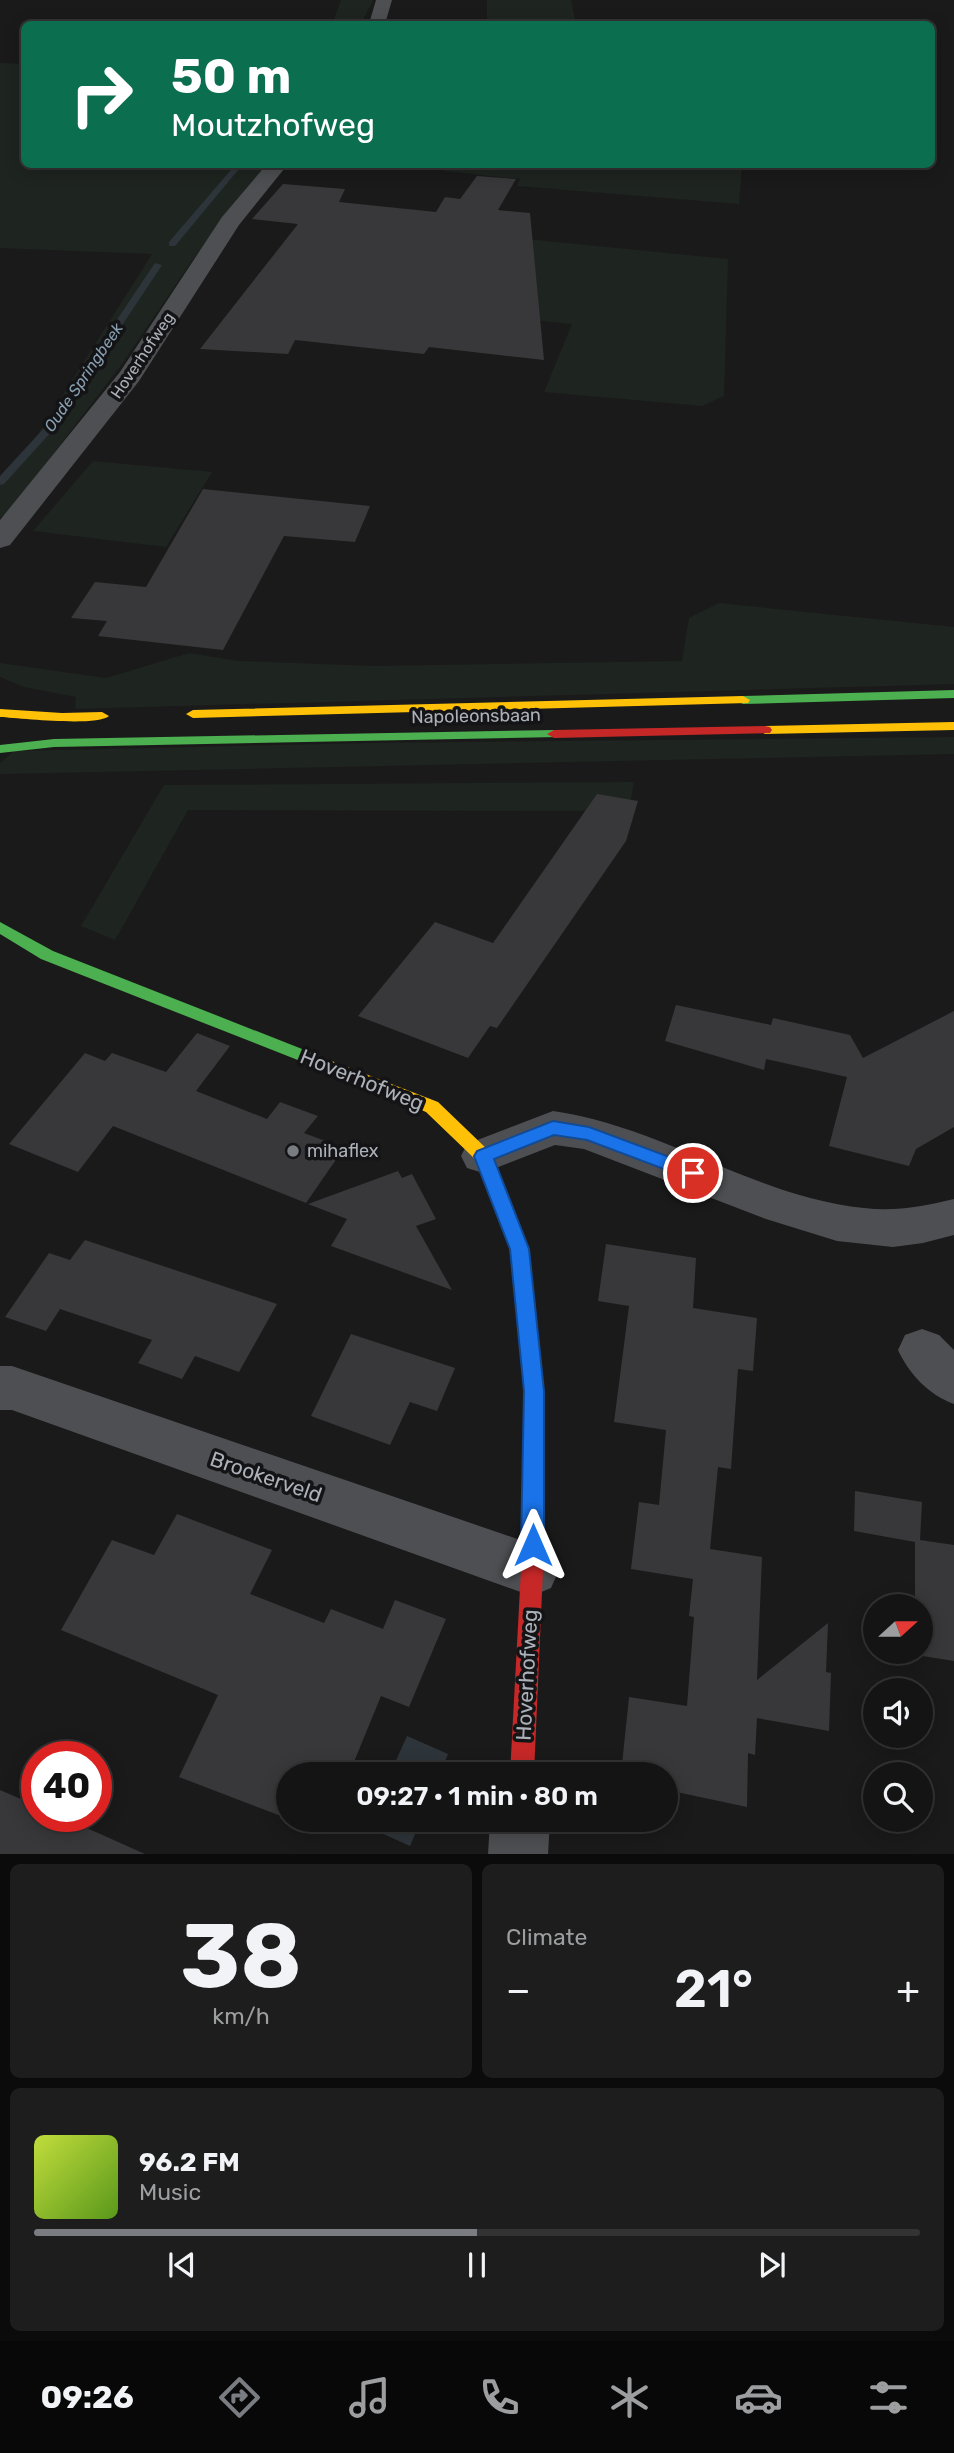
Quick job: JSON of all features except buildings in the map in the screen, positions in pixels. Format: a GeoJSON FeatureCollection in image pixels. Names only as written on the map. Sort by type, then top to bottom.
{"type":"FeatureCollection","features":[{"type":"Feature","properties":{"kind":"main road","name":"Napoleonsbaan"},"geometry":{"type":"LineString","coordinates":[[173,714],[954,694]]}},
{"type":"Feature","properties":{"kind":"main road"},"geometry":{"type":"LineString","coordinates":[[0,713],[62,717],[118,716]]}},
{"type":"Feature","properties":{"kind":"main road","name":"Napoleonsbaan"},"geometry":{"type":"LineString","coordinates":[[0,749],[54,743],[954,726]]}},
{"type":"Feature","properties":{"kind":"main road","name":"Hoverhofweg"},"geometry":{"type":"LineString","coordinates":[[0,927],[47,955],[432,1107],[483,1156],[520,1249],[534,1391],[532,1570],[523,1762]]}},
{"type":"Feature","properties":{"kind":"street"},"geometry":{"type":"LineString","coordinates":[[378,21],[384,0]]}},
{"type":"Feature","properties":{"kind":"street","name":"Hoverhofweg"},"geometry":{"type":"LineString","coordinates":[[0,539],[130,376],[230,222],[275,168]]}},
{"type":"Feature","properties":{"kind":"street"},"geometry":{"type":"LineString","coordinates":[[483,1156],[553,1128],[589,1133],[825,1222],[877,1229],[929,1226],[954,1217]]}},
{"type":"Feature","properties":{"kind":"street","name":"Brookerveld"},"geometry":{"type":"LineString","coordinates":[[0,1388],[12,1388],[532,1570]]}},
{"type":"Feature","properties":{"kind":"street"},"geometry":{"type":"LineString","coordinates":[[518,1854],[519,1832]]}},
{"type":"Feature","properties":{"kind":"shaded area"},"geometry":{"type":"Polygon","coordinates":[[[341,0],[373,0],[362,21],[333,21],[341,0]]]}},
{"type":"Feature","properties":{"kind":"shaded area"},"geometry":{"type":"Polygon","coordinates":[[[487,0],[571,0],[575,21],[487,21],[487,0]]]}},
{"type":"Feature","properties":{"kind":"shaded area"},"geometry":{"type":"Polygon","coordinates":[[[0,63],[21,64],[21,168],[265,168],[194,258],[122,364],[6,516],[0,517],[0,477],[30,447],[152,254],[0,248],[0,63]]]}},
{"type":"Feature","properties":{"kind":"shaded area"},"geometry":{"type":"Polygon","coordinates":[[[447,168],[742,168],[739,204],[517,186],[520,179],[444,171],[447,168]]]}},
{"type":"Feature","properties":{"kind":"shaded area"},"geometry":{"type":"Polygon","coordinates":[[[424,229],[728,259],[724,396],[702,406],[544,392],[572,324],[351,301],[424,229]]]}},
{"type":"Feature","properties":{"kind":"shaded area"},"geometry":{"type":"Polygon","coordinates":[[[93,461],[212,472],[166,547],[33,531],[93,461]]]}},
{"type":"Feature","properties":{"kind":"shaded area"},"geometry":{"type":"Polygon","coordinates":[[[719,603],[954,627],[954,684],[75,709],[76,697],[24,687],[0,677],[0,663],[106,678],[189,653],[238,661],[375,666],[682,661],[689,618],[719,603]]]}},
{"type":"Feature","properties":{"kind":"shaded area"},"geometry":{"type":"Polygon","coordinates":[[[954,737],[954,754],[0,774],[0,763],[14,751],[371,743],[954,737]]]}},
{"type":"Feature","properties":{"kind":"shaded area"},"geometry":{"type":"Polygon","coordinates":[[[634,782],[629,811],[188,810],[115,940],[81,926],[164,785],[634,782]]]}},
{"type":"Feature","properties":{"kind":"shaded area"},"geometry":{"type":"Polygon","coordinates":[[[407,1736],[448,1754],[445,1762],[395,1762],[407,1736]]]}},
{"type":"Feature","properties":{"kind":"shaded area"},"geometry":{"type":"Polygon","coordinates":[[[379,1832],[416,1832],[410,1846],[379,1832]]]}},
{"type":"Feature","properties":{"kind":"waterway","name":"Oude Springbeek"},"geometry":{"type":"LineString","coordinates":[[172,244],[237,168]]}},
{"type":"Feature","properties":{"kind":"waterway","name":"Oude Springbeek"},"geometry":{"type":"LineString","coordinates":[[0,482],[49,429],[158,265]]}},
{"type":"Feature","properties":{"kind":"traffic: fast"},"geometry":{"type":"LineString","coordinates":[[743,700],[954,694]]}},
{"type":"Feature","properties":{"kind":"traffic: fast"},"geometry":{"type":"LineString","coordinates":[[0,749],[54,743],[554,734]]}},
{"type":"Feature","properties":{"kind":"traffic: fast"},"geometry":{"type":"LineString","coordinates":[[0,927],[47,955],[324,1064]]}},
{"type":"Feature","properties":{"kind":"traffic: slow"},"geometry":{"type":"LineString","coordinates":[[193,714],[743,700]]}},
{"type":"Feature","properties":{"kind":"traffic: slow"},"geometry":{"type":"LineString","coordinates":[[0,713],[62,717],[102,716]]}},
{"type":"Feature","properties":{"kind":"traffic: slow"},"geometry":{"type":"LineString","coordinates":[[765,730],[954,726]]}},
{"type":"Feature","properties":{"kind":"traffic: slow"},"geometry":{"type":"LineString","coordinates":[[324,1064],[432,1107],[483,1156],[520,1249],[534,1391],[533,1452]]}},
{"type":"Feature","properties":{"kind":"traffic: jam"},"geometry":{"type":"LineString","coordinates":[[554,734],[765,730]]}},
{"type":"Feature","properties":{"kind":"traffic: jam"},"geometry":{"type":"LineString","coordinates":[[523,1762],[532,1570],[533,1452]]}},
{"type":"Feature","properties":{"kind":"place","name":"mihaflex"},"geometry":{"type":"Point","coordinates":[293,1151]}},
{"type":"Feature","properties":{"kind":"route"},"geometry":{"type":"LineString","coordinates":[[533,1545],[534,1391],[520,1249],[483,1156],[553,1128],[589,1133],[693,1173]]}}]}
